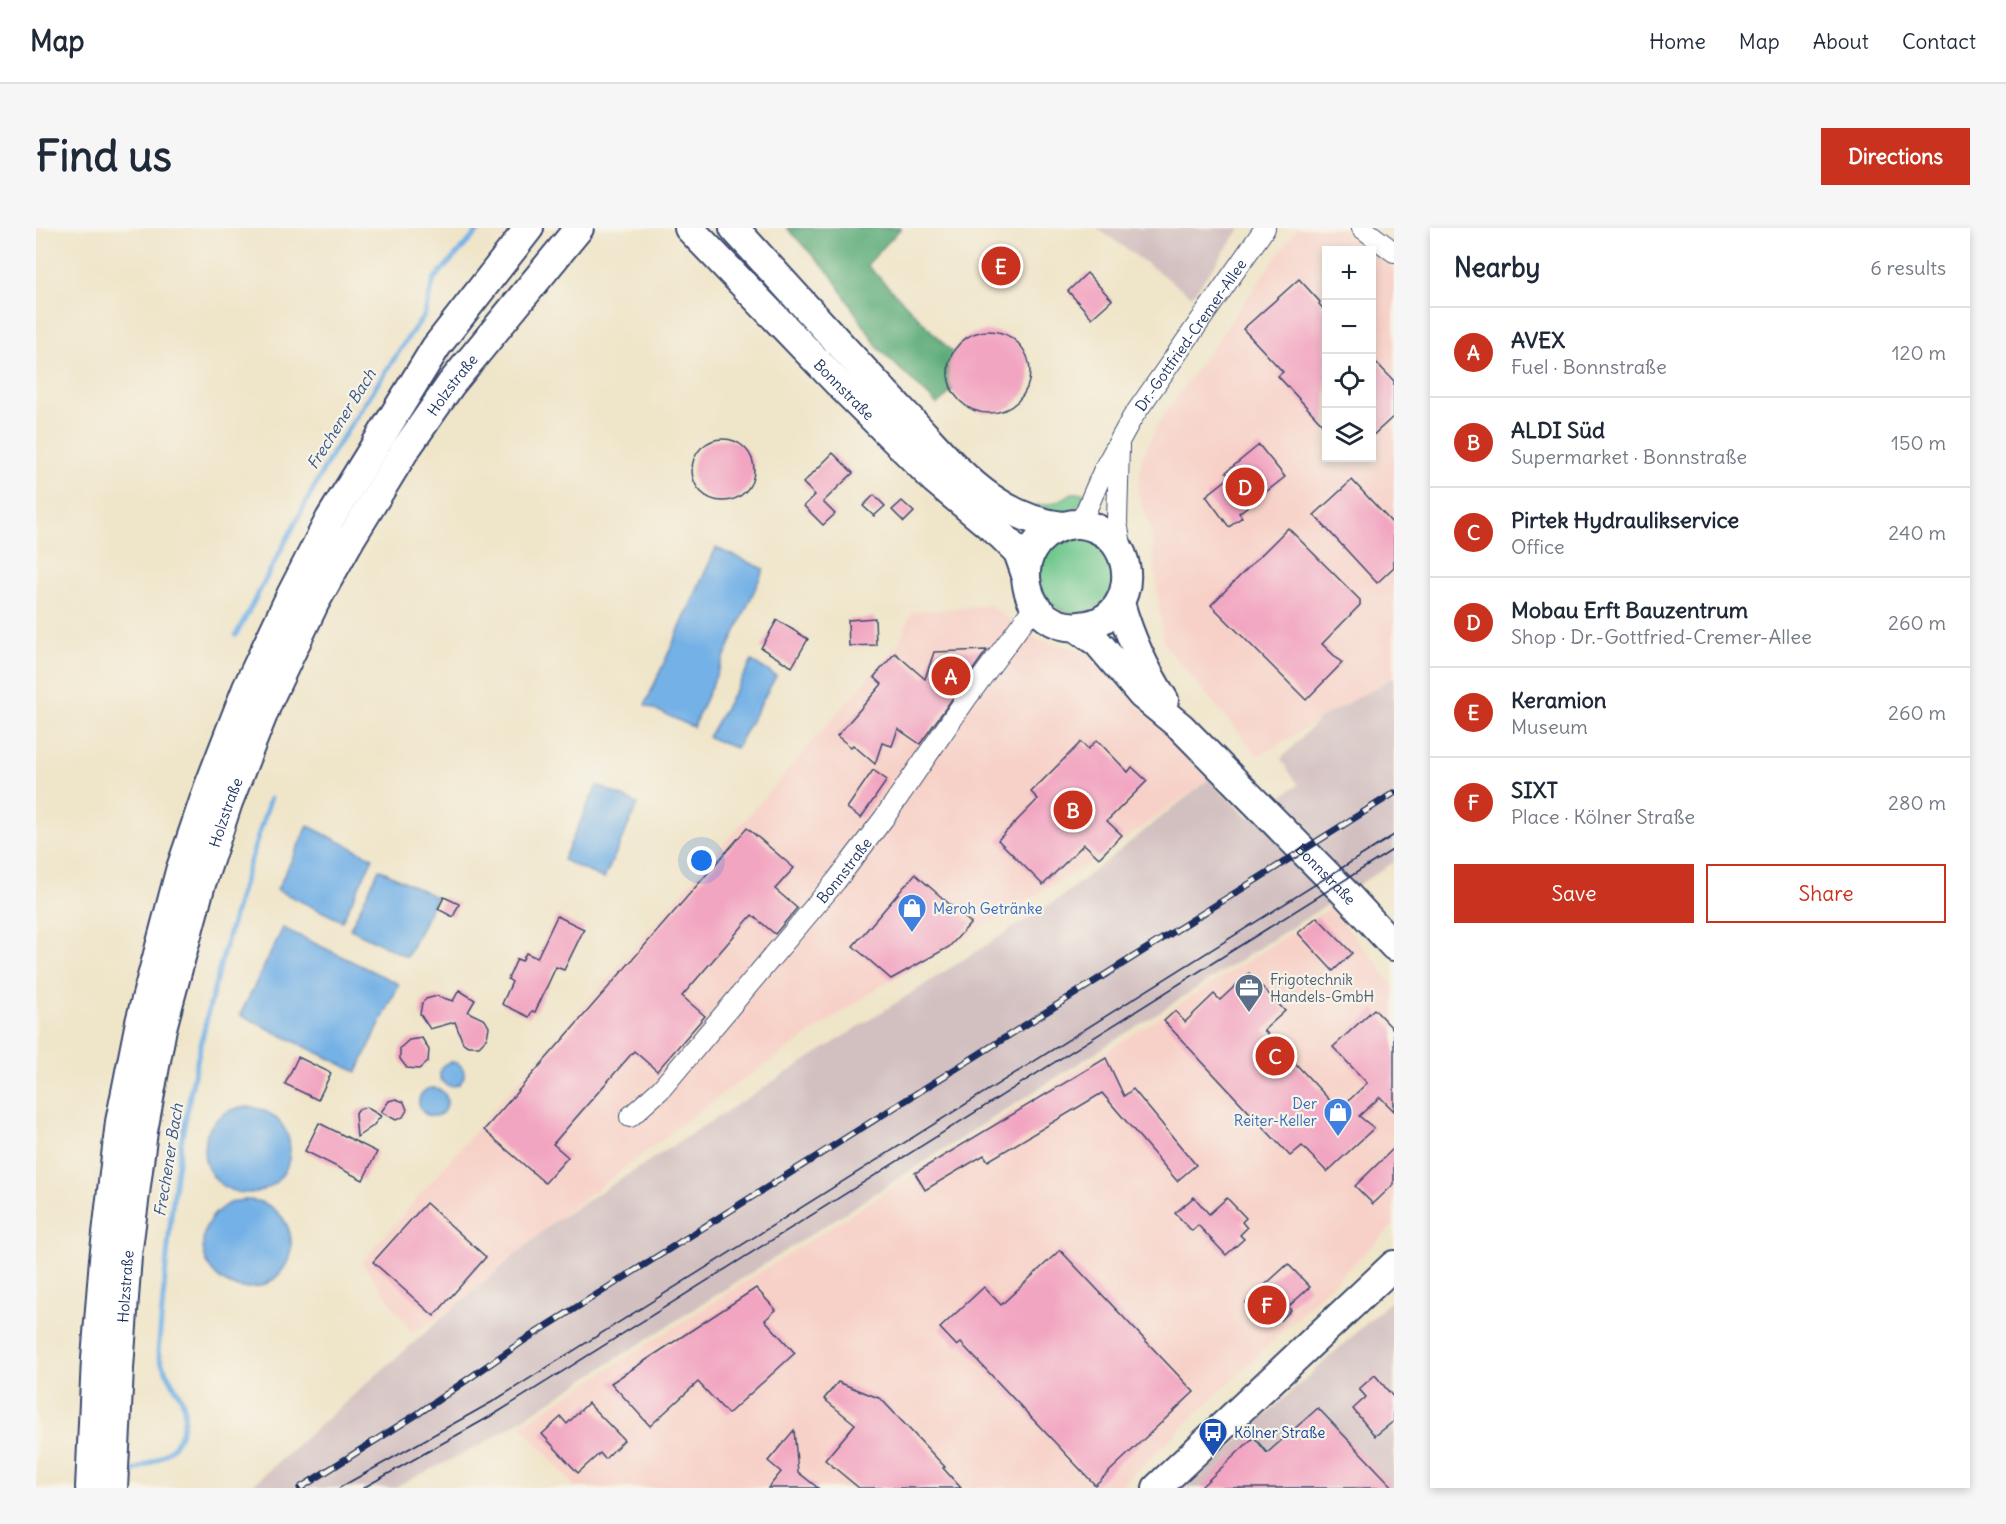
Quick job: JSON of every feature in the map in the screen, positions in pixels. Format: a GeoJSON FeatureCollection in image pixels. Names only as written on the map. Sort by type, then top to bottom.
{"type":"FeatureCollection","features":[{"type":"Feature","properties":{"kind":"main road","name":"Holzstraße"},"geometry":{"type":"LineString","coordinates":[[101,1479],[104,1259],[120,1122],[140,1022],[180,871],[247,688],[330,519],[436,347],[529,228]]}},
{"type":"Feature","properties":{"kind":"main road","name":"Bonnstraße"},"geometry":{"type":"LineString","coordinates":[[734,228],[852,359],[950,462],[982,490],[1015,513],[1070,525]]}},
{"type":"Feature","properties":{"kind":"main road","name":"Holzstraße"},"geometry":{"type":"LineString","coordinates":[[101,1479],[143,1131],[162,1028],[200,887],[228,802],[269,699],[309,614],[351,538],[405,450],[451,384],[579,230]]}},
{"type":"Feature","properties":{"kind":"main road","name":"Bonnstraße"},"geometry":{"type":"LineString","coordinates":[[690,232],[935,480],[1018,552],[1025,572]]}},
{"type":"Feature","properties":{"kind":"main road"},"geometry":{"type":"LineString","coordinates":[[1070,525],[1101,531],[1113,540],[1122,553],[1126,564],[1127,580],[1119,603],[1101,620],[1076,627],[1061,625],[1048,618],[1029,596],[1025,572],[1028,558],[1045,535],[1070,525]]}},
{"type":"Feature","properties":{"kind":"main road","name":"Bonnstraße"},"geometry":{"type":"LineString","coordinates":[[1119,603],[1141,662],[1181,727]]}},
{"type":"Feature","properties":{"kind":"main road","name":"Bonnstraße"},"geometry":{"type":"LineString","coordinates":[[1076,627],[1098,643],[1142,695],[1181,727],[1346,894],[1394,946]]}},
{"type":"Feature","properties":{"kind":"main road"},"geometry":{"type":"LineString","coordinates":[[1157,1488],[1394,1265]]}},
{"type":"Feature","properties":{"kind":"street","name":"Dr.-Gottfried-Cremer-Allee"},"geometry":{"type":"LineString","coordinates":[[1070,525],[1085,513],[1105,467],[1131,418],[1265,228]]}},
{"type":"Feature","properties":{"kind":"street"},"geometry":{"type":"LineString","coordinates":[[1362,228],[1394,252]]}},
{"type":"Feature","properties":{"kind":"street","name":"Dr.-Gottfried-Cremer-Allee"},"geometry":{"type":"LineString","coordinates":[[1119,443],[1117,522],[1122,553]]}},
{"type":"Feature","properties":{"kind":"street","name":"Bonnstraße"},"geometry":{"type":"LineString","coordinates":[[630,1117],[661,1089],[836,881],[884,819],[966,699],[1028,615],[1037,608]]}},
{"type":"Feature","properties":{"kind":"shaded area"},"geometry":{"type":"Polygon","coordinates":[[[1097,228],[1241,228],[1192,296],[1097,228]]]}},
{"type":"Feature","properties":{"kind":"shaded area"},"geometry":{"type":"Polygon","coordinates":[[[1297,228],[1340,228],[1365,246],[1322,246],[1322,462],[1376,462],[1377,254],[1394,269],[1394,677],[1258,756],[1163,643],[1151,531],[1138,491],[1142,458],[1157,425],[1297,228]]]}},
{"type":"Feature","properties":{"kind":"shaded area"},"geometry":{"type":"Polygon","coordinates":[[[990,605],[1038,640],[1086,651],[1209,779],[1099,858],[891,979],[719,1096],[555,1221],[448,1313],[412,1332],[362,1262],[899,642],[912,612],[990,605]]]}},
{"type":"Feature","properties":{"kind":"shaded area"},"geometry":{"type":"Polygon","coordinates":[[[1394,677],[1394,862],[483,1444],[393,1488],[249,1488],[555,1221],[1060,898],[1209,779],[1248,818],[1298,785],[1281,759],[1318,720],[1394,677]]]}},
{"type":"Feature","properties":{"kind":"shaded area"},"geometry":{"type":"Polygon","coordinates":[[[1330,908],[1378,964],[1394,988],[1394,1225],[1119,1488],[576,1488],[521,1425],[1330,908]]]}},
{"type":"Feature","properties":{"kind":"shaded area"},"geometry":{"type":"Polygon","coordinates":[[[1394,1298],[1394,1488],[1186,1488],[1280,1402],[1394,1298]]]}},
{"type":"Feature","properties":{"kind":"green space"},"geometry":{"type":"Polygon","coordinates":[[[787,228],[901,228],[867,265],[953,353],[948,371],[952,391],[937,404],[879,349],[831,275],[787,228]]]}},
{"type":"Feature","properties":{"kind":"green space"},"geometry":{"type":"Polygon","coordinates":[[[1072,493],[1082,493],[1087,496],[1076,507],[1066,511],[1046,513],[1025,506],[1050,504],[1072,493]]]}},
{"type":"Feature","properties":{"kind":"green space"},"geometry":{"type":"Polygon","coordinates":[[[1079,533],[1112,553],[1114,590],[1095,609],[1082,613],[1069,613],[1057,608],[1046,599],[1040,588],[1039,561],[1045,549],[1079,533]]]}},
{"type":"Feature","properties":{"kind":"water"},"geometry":{"type":"Polygon","coordinates":[[[716,548],[764,569],[693,727],[645,705],[716,548]]]}},
{"type":"Feature","properties":{"kind":"water"},"geometry":{"type":"Polygon","coordinates":[[[752,661],[776,676],[736,748],[708,737],[752,661]]]}},
{"type":"Feature","properties":{"kind":"water"},"geometry":{"type":"Polygon","coordinates":[[[597,785],[638,804],[604,879],[563,860],[597,785]]]}},
{"type":"Feature","properties":{"kind":"water"},"geometry":{"type":"Polygon","coordinates":[[[308,826],[373,858],[342,921],[277,890],[308,826]]]}},
{"type":"Feature","properties":{"kind":"water"},"geometry":{"type":"Polygon","coordinates":[[[379,869],[436,897],[407,957],[350,929],[379,869]]]}},
{"type":"Feature","properties":{"kind":"water"},"geometry":{"type":"Polygon","coordinates":[[[283,928],[399,984],[357,1072],[240,1015],[283,928]]]}},
{"type":"Feature","properties":{"kind":"water"},"geometry":{"type":"Polygon","coordinates":[[[452,1062],[461,1065],[464,1074],[461,1083],[452,1086],[443,1083],[440,1074],[443,1065],[452,1062]]]}},
{"type":"Feature","properties":{"kind":"water"},"geometry":{"type":"Polygon","coordinates":[[[433,1088],[443,1092],[447,1102],[443,1112],[433,1116],[423,1112],[419,1102],[423,1092],[433,1088]]]}},
{"type":"Feature","properties":{"kind":"water"},"geometry":{"type":"Polygon","coordinates":[[[247,1107],[264,1110],[278,1119],[287,1133],[290,1150],[287,1167],[278,1181],[264,1190],[247,1193],[230,1190],[216,1181],[207,1167],[204,1150],[207,1133],[216,1119],[230,1110],[247,1107]]]}},
{"type":"Feature","properties":{"kind":"water"},"geometry":{"type":"Polygon","coordinates":[[[247,1200],[264,1204],[278,1213],[287,1227],[291,1244],[287,1261],[278,1275],[264,1284],[247,1288],[230,1284],[216,1275],[207,1261],[203,1244],[207,1227],[216,1213],[230,1204],[247,1200]]]}},
{"type":"Feature","properties":{"kind":"building"},"geometry":{"type":"Polygon","coordinates":[[[1087,273],[1112,300],[1092,318],[1068,291],[1087,273]]]}},
{"type":"Feature","properties":{"kind":"building"},"geometry":{"type":"Polygon","coordinates":[[[1299,279],[1320,302],[1322,307],[1322,424],[1278,376],[1283,372],[1243,329],[1299,279]]]}},
{"type":"Feature","properties":{"kind":"building"},"geometry":{"type":"Polygon","coordinates":[[[989,331],[1005,334],[1018,343],[1027,356],[1030,372],[1027,388],[1018,401],[1005,410],[989,413],[973,410],[960,401],[951,388],[948,372],[951,356],[960,343],[973,334],[989,331]]]}},
{"type":"Feature","properties":{"kind":"building"},"geometry":{"type":"Polygon","coordinates":[[[1376,362],[1394,381],[1394,416],[1376,432],[1376,362]]]}},
{"type":"Feature","properties":{"kind":"building"},"geometry":{"type":"Polygon","coordinates":[[[723,439],[740,444],[745,448],[749,453],[754,470],[749,487],[745,492],[740,496],[723,501],[706,496],[701,492],[697,487],[692,470],[697,453],[701,448],[706,444],[723,439]]]}},
{"type":"Feature","properties":{"kind":"building"},"geometry":{"type":"Polygon","coordinates":[[[1259,445],[1285,477],[1239,513],[1242,517],[1229,527],[1206,496],[1230,477],[1226,472],[1259,445]]]}},
{"type":"Feature","properties":{"kind":"building"},"geometry":{"type":"Polygon","coordinates":[[[833,453],[853,473],[823,502],[835,514],[823,525],[804,506],[815,495],[803,483],[833,453]]]}},
{"type":"Feature","properties":{"kind":"building"},"geometry":{"type":"Polygon","coordinates":[[[1352,480],[1394,525],[1394,567],[1377,583],[1314,515],[1352,480]]]}},
{"type":"Feature","properties":{"kind":"building"},"geometry":{"type":"Polygon","coordinates":[[[874,495],[885,506],[874,516],[863,506],[874,495]]]}},
{"type":"Feature","properties":{"kind":"building"},"geometry":{"type":"Polygon","coordinates":[[[902,501],[914,512],[904,522],[892,510],[902,501]]]}},
{"type":"Feature","properties":{"kind":"building"},"geometry":{"type":"Polygon","coordinates":[[[1288,528],[1360,600],[1360,605],[1322,644],[1342,663],[1306,700],[1211,605],[1288,528]]]}},
{"type":"Feature","properties":{"kind":"building"},"geometry":{"type":"Polygon","coordinates":[[[875,618],[876,645],[849,646],[848,620],[875,618]]]}},
{"type":"Feature","properties":{"kind":"building"},"geometry":{"type":"Polygon","coordinates":[[[777,620],[808,639],[792,667],[761,648],[777,620]]]}},
{"type":"Feature","properties":{"kind":"building"},"geometry":{"type":"Polygon","coordinates":[[[987,650],[920,744],[898,729],[892,746],[882,743],[875,764],[853,745],[851,747],[837,736],[882,684],[874,677],[895,653],[925,679],[934,652],[987,650]]]}},
{"type":"Feature","properties":{"kind":"building"},"geometry":{"type":"Polygon","coordinates":[[[1097,740],[1128,772],[1132,767],[1147,781],[1107,821],[1122,835],[1099,858],[1084,844],[1043,885],[998,840],[1038,799],[1031,792],[1081,742],[1088,749],[1097,740]]]}},
{"type":"Feature","properties":{"kind":"building"},"geometry":{"type":"Polygon","coordinates":[[[873,770],[887,780],[861,818],[847,808],[873,770]]]}},
{"type":"Feature","properties":{"kind":"building"},"geometry":{"type":"Polygon","coordinates":[[[747,828],[794,868],[775,889],[797,908],[775,934],[752,915],[682,996],[705,1016],[657,1071],[634,1051],[553,1144],[568,1157],[545,1183],[484,1130],[747,828]]]}},
{"type":"Feature","properties":{"kind":"building","name":"Meroh Getränke"},"geometry":{"type":"Polygon","coordinates":[[[915,874],[971,923],[949,947],[891,979],[853,946],[915,874]]]}},
{"type":"Feature","properties":{"kind":"building"},"geometry":{"type":"Polygon","coordinates":[[[444,897],[459,904],[453,917],[438,909],[444,897]]]}},
{"type":"Feature","properties":{"kind":"building"},"geometry":{"type":"Polygon","coordinates":[[[557,916],[584,929],[564,970],[556,967],[535,1012],[532,1011],[529,1017],[502,1004],[512,982],[508,979],[517,959],[522,961],[526,953],[537,958],[557,916]]]}},
{"type":"Feature","properties":{"kind":"building"},"geometry":{"type":"Polygon","coordinates":[[[1317,917],[1352,953],[1333,971],[1298,933],[1317,917]]]}},
{"type":"Feature","properties":{"kind":"building"},"geometry":{"type":"Polygon","coordinates":[[[1249,973],[1285,1011],[1264,1030],[1339,1110],[1367,1083],[1333,1047],[1374,1009],[1394,1030],[1394,1111],[1380,1097],[1359,1116],[1374,1128],[1327,1172],[1302,1146],[1290,1156],[1164,1021],[1175,1011],[1185,1022],[1214,994],[1220,1000],[1249,973]]]}},
{"type":"Feature","properties":{"kind":"building"},"geometry":{"type":"Polygon","coordinates":[[[459,990],[475,1000],[468,1012],[485,1020],[489,1027],[487,1038],[479,1046],[468,1046],[463,1043],[455,1022],[430,1029],[420,1014],[422,1003],[426,999],[437,996],[453,1001],[459,990]]]}},
{"type":"Feature","properties":{"kind":"building"},"geometry":{"type":"Polygon","coordinates":[[[422,1038],[429,1050],[428,1061],[419,1069],[407,1068],[400,1059],[400,1048],[409,1040],[422,1038]]]}},
{"type":"Feature","properties":{"kind":"building"},"geometry":{"type":"Polygon","coordinates":[[[298,1057],[331,1073],[318,1100],[285,1084],[298,1057]]]}},
{"type":"Feature","properties":{"kind":"building"},"geometry":{"type":"Polygon","coordinates":[[[1106,1058],[1124,1096],[1133,1089],[1196,1165],[1177,1181],[1102,1093],[988,1161],[984,1155],[925,1190],[915,1173],[1106,1058]]]}},
{"type":"Feature","properties":{"kind":"building"},"geometry":{"type":"Polygon","coordinates":[[[396,1099],[404,1102],[407,1110],[403,1117],[396,1120],[381,1112],[389,1101],[396,1099]]]}},
{"type":"Feature","properties":{"kind":"building"},"geometry":{"type":"Polygon","coordinates":[[[366,1107],[381,1116],[373,1126],[357,1137],[355,1114],[366,1107]]]}},
{"type":"Feature","properties":{"kind":"building"},"geometry":{"type":"Polygon","coordinates":[[[319,1123],[377,1152],[363,1180],[305,1151],[319,1123]]]}},
{"type":"Feature","properties":{"kind":"building"},"geometry":{"type":"Polygon","coordinates":[[[1394,1148],[1394,1184],[1373,1204],[1355,1186],[1394,1148]]]}},
{"type":"Feature","properties":{"kind":"building"},"geometry":{"type":"Polygon","coordinates":[[[1194,1197],[1209,1214],[1227,1198],[1246,1218],[1242,1222],[1247,1228],[1240,1235],[1244,1239],[1226,1255],[1198,1225],[1192,1231],[1175,1213],[1194,1197]]]}},
{"type":"Feature","properties":{"kind":"building"},"geometry":{"type":"Polygon","coordinates":[[[426,1203],[486,1257],[434,1316],[373,1262],[426,1203]]]}},
{"type":"Feature","properties":{"kind":"building"},"geometry":{"type":"Polygon","coordinates":[[[1060,1250],[1194,1392],[1095,1485],[961,1343],[957,1346],[940,1328],[984,1287],[1001,1305],[1060,1250]]]}},
{"type":"Feature","properties":{"kind":"building"},"geometry":{"type":"Polygon","coordinates":[[[1288,1264],[1310,1287],[1288,1307],[1291,1310],[1281,1320],[1278,1316],[1267,1326],[1245,1303],[1288,1264]]]}},
{"type":"Feature","properties":{"kind":"building"},"geometry":{"type":"Polygon","coordinates":[[[756,1288],[776,1310],[765,1320],[795,1353],[728,1414],[698,1382],[650,1426],[611,1383],[756,1288]]]}},
{"type":"Feature","properties":{"kind":"building"},"geometry":{"type":"Polygon","coordinates":[[[1375,1375],[1394,1398],[1394,1421],[1375,1436],[1353,1409],[1366,1397],[1359,1389],[1375,1375]]]}},
{"type":"Feature","properties":{"kind":"building"},"geometry":{"type":"Polygon","coordinates":[[[838,1382],[881,1399],[945,1467],[943,1468],[961,1488],[859,1488],[825,1460],[855,1424],[824,1399],[838,1382]]]}},
{"type":"Feature","properties":{"kind":"building"},"geometry":{"type":"Polygon","coordinates":[[[588,1403],[624,1440],[605,1459],[600,1453],[578,1473],[542,1434],[561,1417],[567,1424],[588,1403]]]}},
{"type":"Feature","properties":{"kind":"building"},"geometry":{"type":"Polygon","coordinates":[[[1318,1408],[1394,1488],[1200,1488],[1254,1437],[1267,1453],[1318,1408]]]}},
{"type":"Feature","properties":{"kind":"building"},"geometry":{"type":"Polygon","coordinates":[[[794,1430],[798,1472],[818,1488],[768,1488],[781,1472],[768,1461],[794,1430]]]}},
{"type":"Feature","properties":{"kind":"waterway","name":"Frechener Bach"},"geometry":{"type":"LineString","coordinates":[[236,635],[333,452],[424,316],[434,279],[481,228]]}},
{"type":"Feature","properties":{"kind":"waterway","name":"Frechener Bach"},"geometry":{"type":"LineString","coordinates":[[123,1477],[160,1458],[174,1446],[183,1425],[182,1401],[158,1352],[176,1175],[193,1079],[215,985],[270,799]]}},
{"type":"Feature","properties":{"kind":"tram line"},"geometry":{"type":"LineString","coordinates":[[339,1488],[492,1402],[1394,835]]}},
{"type":"Feature","properties":{"kind":"tram line"},"geometry":{"type":"LineString","coordinates":[[363,1488],[498,1412],[1394,849]]}},
{"type":"Feature","properties":{"kind":"railway"},"geometry":{"type":"LineString","coordinates":[[300,1488],[419,1413],[523,1341],[1394,793]]}},
{"type":"Feature","properties":{"kind":"place","name":"Keramion"},"geometry":{"type":"Point","coordinates":[1001,266]}},
{"type":"Feature","properties":{"kind":"place","name":"Mobau Erft Bauzentrum"},"geometry":{"type":"Point","coordinates":[1245,487]}},
{"type":"Feature","properties":{"kind":"place","name":"AVEX"},"geometry":{"type":"Point","coordinates":[951,676]}},
{"type":"Feature","properties":{"kind":"place","name":"ALDI Süd"},"geometry":{"type":"Point","coordinates":[1073,810]}},
{"type":"Feature","properties":{"kind":"place","name":"Meroh Getränke"},"geometry":{"type":"Point","coordinates":[912,934]}},
{"type":"Feature","properties":{"kind":"place","name":"Frigotechnik Handels-GmbH"},"geometry":{"type":"Point","coordinates":[1249,1014]}},
{"type":"Feature","properties":{"kind":"place","name":"Pirtek Hydraulikservice"},"geometry":{"type":"Point","coordinates":[1275,1056]}},
{"type":"Feature","properties":{"kind":"place","name":"Der Reiter-Keller"},"geometry":{"type":"Point","coordinates":[1338,1138]}},
{"type":"Feature","properties":{"kind":"place","name":"SIXT"},"geometry":{"type":"Point","coordinates":[1267,1305]}},
{"type":"Feature","properties":{"kind":"place","name":"Kölner Straße"},"geometry":{"type":"Point","coordinates":[1213,1458]}}]}
